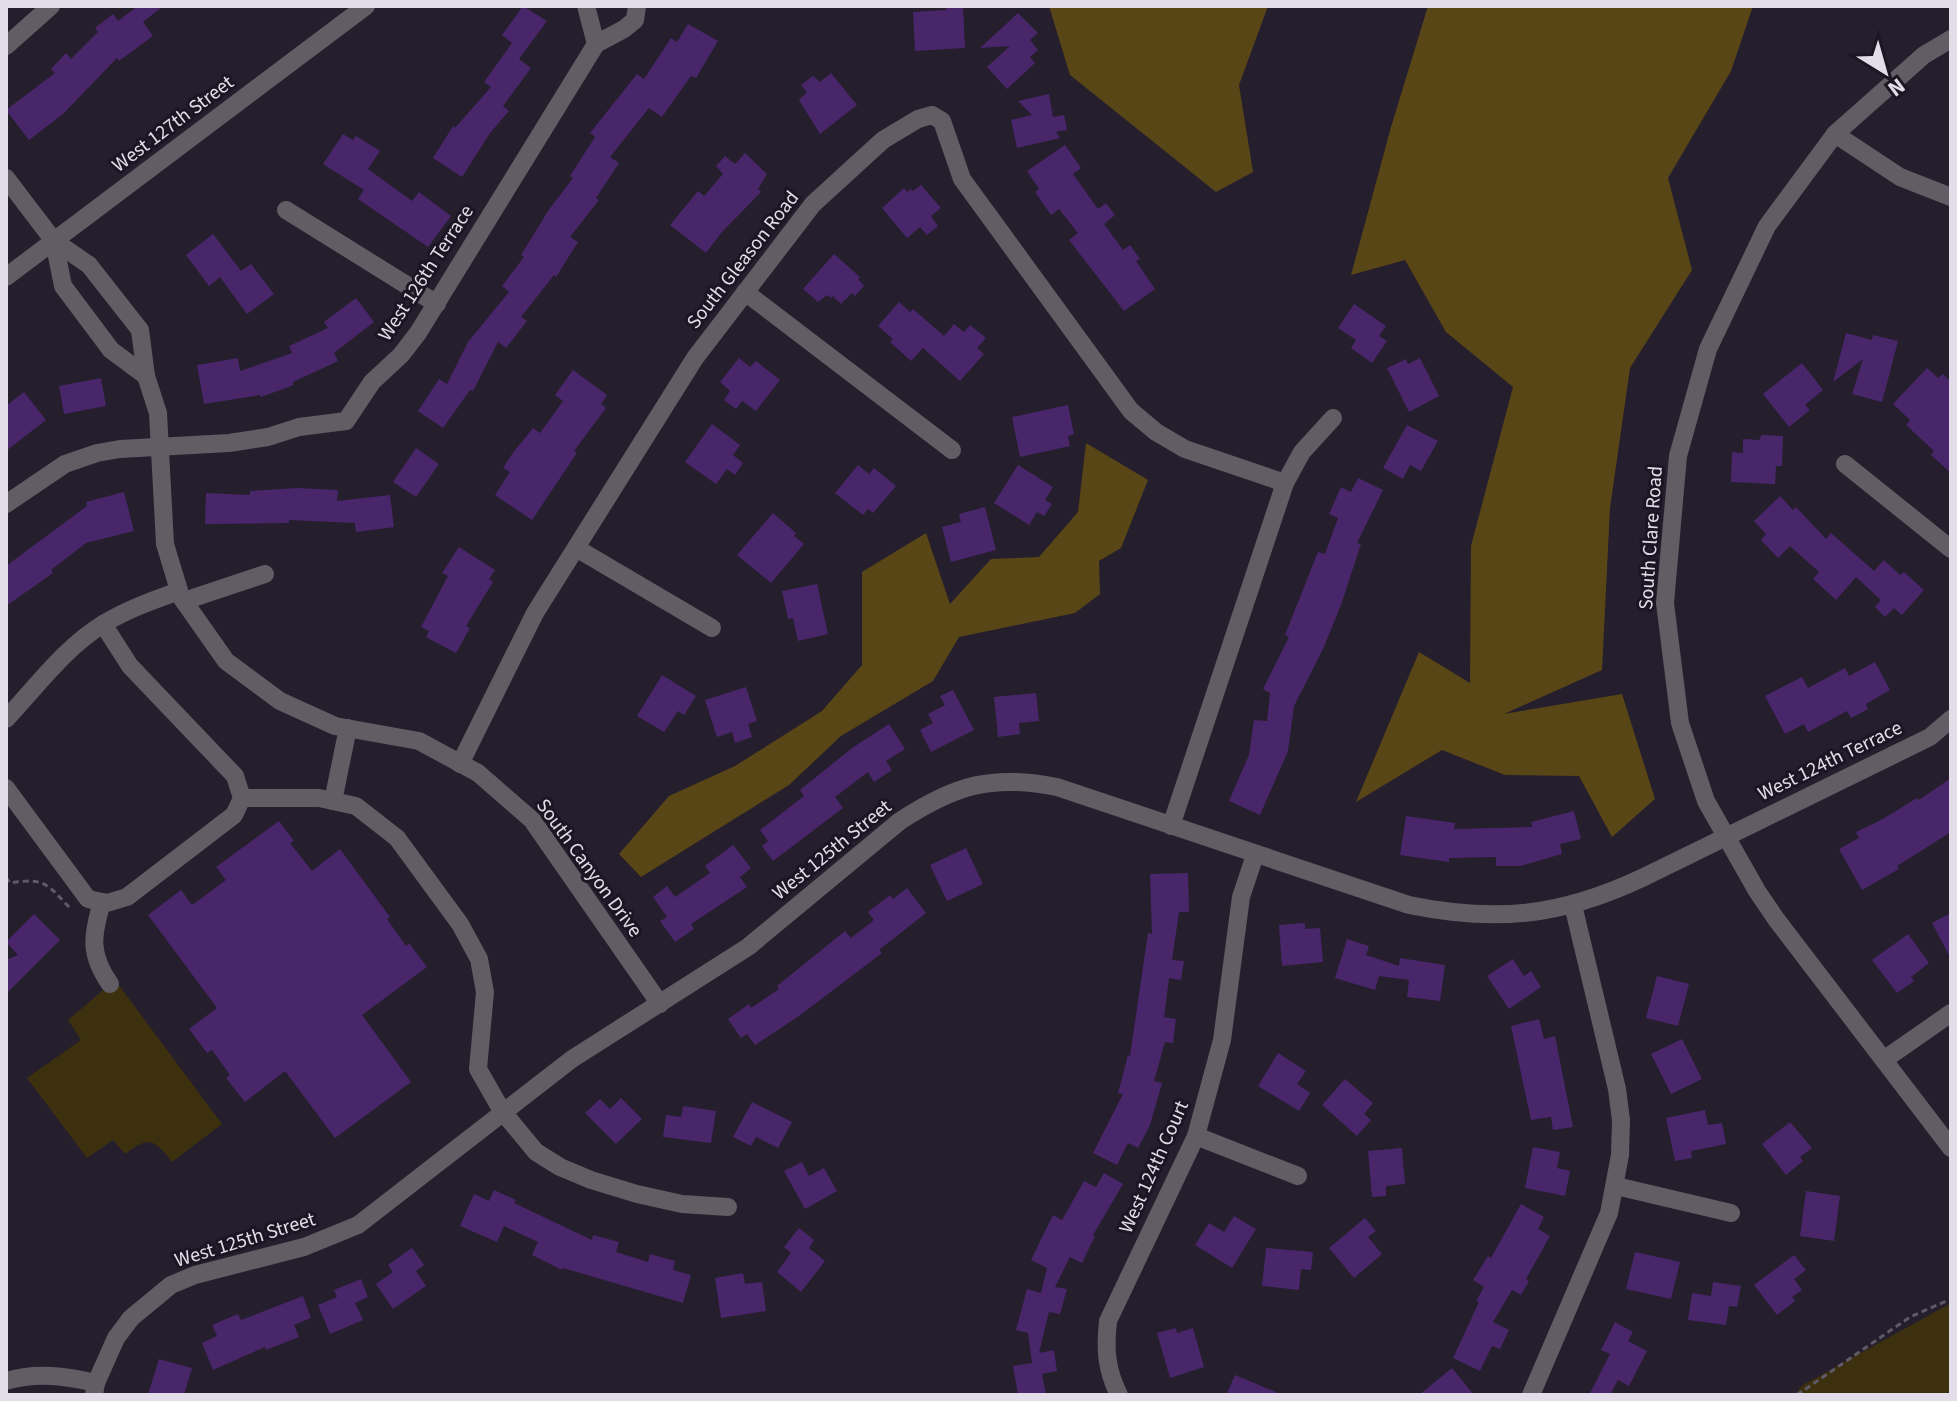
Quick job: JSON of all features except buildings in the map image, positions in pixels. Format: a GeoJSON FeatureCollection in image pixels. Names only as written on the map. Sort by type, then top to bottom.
{"type":"FeatureCollection","features":[{"type":"Feature","properties":{"kind":"street"},"geometry":{"type":"LineString","coordinates":[[6,46],[51,6]]}},
{"type":"Feature","properties":{"kind":"street","name":"West 127th Street"},"geometry":{"type":"LineString","coordinates":[[6,277],[366,6]]}},
{"type":"Feature","properties":{"kind":"street"},"geometry":{"type":"LineString","coordinates":[[586,6],[596,44]]}},
{"type":"Feature","properties":{"kind":"street","name":"West 126th Terrace"},"geometry":{"type":"LineString","coordinates":[[6,504],[65,464],[120,449],[229,443],[268,437],[299,427],[346,421],[372,382],[401,355],[418,333],[596,44],[635,20],[637,6]]}},
{"type":"Feature","properties":{"kind":"street","name":"South Clare Road"},"geometry":{"type":"LineString","coordinates":[[1951,39],[1924,55],[1835,134],[1767,226],[1708,349],[1678,456],[1665,603],[1680,723],[1706,801],[1776,919],[1951,1148]]}},
{"type":"Feature","properties":{"kind":"street","name":"South Gleason Road"},"geometry":{"type":"LineString","coordinates":[[460,764],[535,613],[695,358],[813,204],[883,140],[918,119],[932,115],[942,121],[962,179],[1131,411],[1156,432],[1185,449],[1285,483]]}},
{"type":"Feature","properties":{"kind":"street"},"geometry":{"type":"LineString","coordinates":[[1835,134],[1900,177],[1951,197]]}},
{"type":"Feature","properties":{"kind":"street"},"geometry":{"type":"LineString","coordinates":[[6,178],[54,241],[63,286],[111,350],[146,376]]}},
{"type":"Feature","properties":{"kind":"street"},"geometry":{"type":"LineString","coordinates":[[286,210],[437,304]]}},
{"type":"Feature","properties":{"kind":"street","name":"South Canyon Drive"},"geometry":{"type":"LineString","coordinates":[[54,241],[89,265],[140,330],[146,376],[158,413],[165,544],[182,596],[226,661],[280,701],[335,726],[419,741],[478,773],[532,820],[660,1004]]}},
{"type":"Feature","properties":{"kind":"street"},"geometry":{"type":"LineString","coordinates":[[745,292],[952,450]]}},
{"type":"Feature","properties":{"kind":"street"},"geometry":{"type":"LineString","coordinates":[[1171,826],[1285,483],[1302,452],[1333,418]]}},
{"type":"Feature","properties":{"kind":"street"},"geometry":{"type":"LineString","coordinates":[[1845,464],[1951,549]]}},
{"type":"Feature","properties":{"kind":"street"},"geometry":{"type":"LineString","coordinates":[[576,548],[712,628]]}},
{"type":"Feature","properties":{"kind":"street"},"geometry":{"type":"LineString","coordinates":[[6,719],[76,644],[128,610],[265,574]]}},
{"type":"Feature","properties":{"kind":"street"},"geometry":{"type":"LineString","coordinates":[[6,788],[88,899],[102,902],[127,897],[234,815],[242,798],[235,776],[130,666],[103,624]]}},
{"type":"Feature","properties":{"kind":"street","name":"West 124th Terrace"},"geometry":{"type":"LineString","coordinates":[[1725,836],[1930,737],[1951,719]]}},
{"type":"Feature","properties":{"kind":"street"},"geometry":{"type":"LineString","coordinates":[[333,801],[348,728]]}},
{"type":"Feature","properties":{"kind":"street","name":"West 125th Street"},"geometry":{"type":"LineString","coordinates":[[95,1389],[116,1338],[140,1310],[171,1285],[195,1275],[304,1247],[358,1225],[572,1059],[748,947],[900,821],[955,791],[990,781],[1022,780],[1057,787],[1372,894],[1455,914],[1535,913],[1573,905],[1607,895],[1725,836]]}},
{"type":"Feature","properties":{"kind":"street"},"geometry":{"type":"LineString","coordinates":[[242,798],[319,798],[356,806],[397,838],[460,924],[479,959],[485,992],[478,1069],[502,1111],[536,1152],[581,1176],[667,1201],[728,1207]]}},
{"type":"Feature","properties":{"kind":"street","name":"West 124th Court"},"geometry":{"type":"LineString","coordinates":[[1119,1395],[1110,1378],[1104,1350],[1108,1321],[1196,1136],[1222,1040],[1241,897],[1255,855]]}},
{"type":"Feature","properties":{"kind":"street"},"geometry":{"type":"LineString","coordinates":[[102,902],[93,943],[98,967],[110,984]]}},
{"type":"Feature","properties":{"kind":"street"},"geometry":{"type":"LineString","coordinates":[[1531,1395],[1609,1213],[1621,1143],[1617,1089],[1573,905]]}},
{"type":"Feature","properties":{"kind":"street"},"geometry":{"type":"LineString","coordinates":[[1885,1059],[1951,1013]]}},
{"type":"Feature","properties":{"kind":"street"},"geometry":{"type":"LineString","coordinates":[[1196,1136],[1298,1176]]}},
{"type":"Feature","properties":{"kind":"street"},"geometry":{"type":"LineString","coordinates":[[1616,1186],[1731,1213]]}},
{"type":"Feature","properties":{"kind":"street"},"geometry":{"type":"LineString","coordinates":[[6,1381],[22,1376],[51,1375],[95,1389]]}},
{"type":"Feature","properties":{"kind":"path"},"geometry":{"type":"LineString","coordinates":[[6,877],[10,883],[36,879],[44,883],[76,915],[86,913],[102,902]]}},
{"type":"Feature","properties":{"kind":"path"},"geometry":{"type":"LineString","coordinates":[[1797,1395],[1910,1317],[1951,1299]]}},
{"type":"Feature","properties":{"kind":"shaded area"},"geometry":{"type":"Polygon","coordinates":[[[1049,6],[1268,6],[1239,85],[1253,172],[1216,192],[1070,75],[1049,6]]]}},
{"type":"Feature","properties":{"kind":"shaded area"},"geometry":{"type":"Polygon","coordinates":[[[1428,6],[1753,6],[1731,71],[1668,178],[1692,270],[1630,368],[1610,508],[1602,670],[1504,714],[1622,694],[1655,799],[1612,837],[1579,776],[1505,775],[1442,750],[1356,802],[1419,652],[1470,683],[1471,546],[1513,387],[1446,332],[1405,260],[1351,275],[1428,6]]]}},
{"type":"Feature","properties":{"kind":"shaded area"},"geometry":{"type":"Polygon","coordinates":[[[1086,443],[1148,480],[1121,548],[1099,561],[1100,594],[1075,613],[959,637],[933,681],[841,736],[789,785],[641,877],[619,854],[669,796],[735,766],[822,711],[862,665],[862,572],[926,533],[950,604],[991,559],[1039,557],[1078,512],[1086,443]]]}},
{"type":"Feature","properties":{"kind":"shaded area"},"geometry":{"type":"Polygon","coordinates":[[[115,980],[222,1124],[172,1162],[151,1143],[140,1144],[125,1154],[113,1140],[87,1158],[27,1078],[81,1040],[68,1020],[115,980]]]}},
{"type":"Feature","properties":{"kind":"shaded area"},"geometry":{"type":"Polygon","coordinates":[[[1951,1303],[1951,1395],[1794,1395],[1803,1385],[1951,1303]]]}}]}
